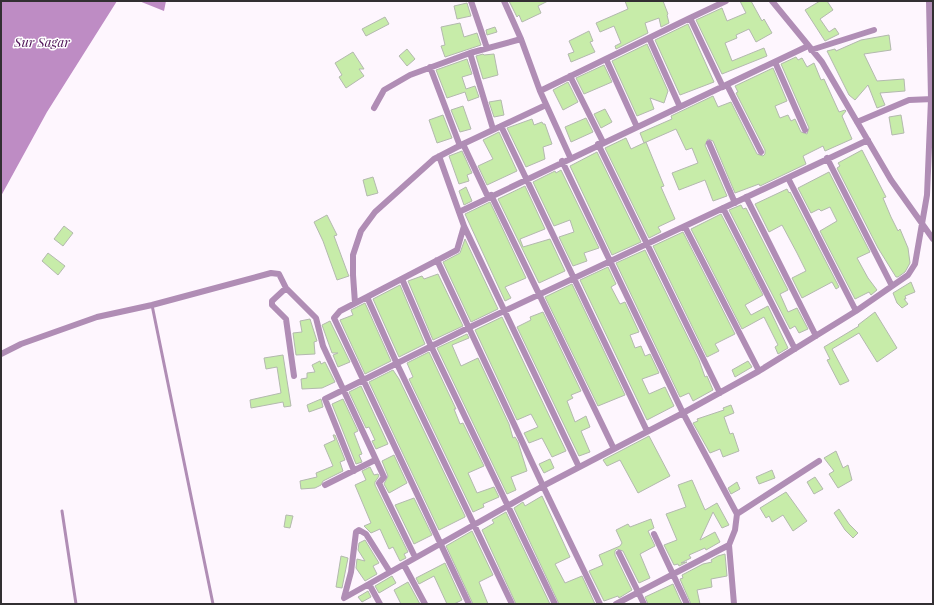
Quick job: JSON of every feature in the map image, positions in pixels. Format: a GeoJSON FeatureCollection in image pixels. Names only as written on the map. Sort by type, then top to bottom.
{"type":"FeatureCollection","features":[{"type":"Feature","properties":{"kind":"street"},"geometry":{"type":"LineString","coordinates":[[471,1],[487,48]]}},
{"type":"Feature","properties":{"kind":"street"},"geometry":{"type":"LineString","coordinates":[[504,1],[521,38],[540,91],[570,157]]}},
{"type":"Feature","properties":{"kind":"street"},"geometry":{"type":"LineString","coordinates":[[540,91],[726,1]]}},
{"type":"Feature","properties":{"kind":"street"},"geometry":{"type":"LineString","coordinates":[[772,1],[822,62],[891,180],[933,239]]}},
{"type":"Feature","properties":{"kind":"street"},"geometry":{"type":"LineString","coordinates":[[344,598],[543,486],[683,413],[759,371],[856,311],[908,275],[915,264],[927,195],[932,99],[931,18],[929,1]]}},
{"type":"Feature","properties":{"kind":"street"},"geometry":{"type":"LineString","coordinates":[[690,18],[761,152]]}},
{"type":"Feature","properties":{"kind":"street"},"geometry":{"type":"LineString","coordinates":[[459,212],[570,157],[774,62],[810,48],[874,30]]}},
{"type":"Feature","properties":{"kind":"street"},"geometry":{"type":"LineString","coordinates":[[374,108],[384,90],[410,75],[470,53],[521,38]]}},
{"type":"Feature","properties":{"kind":"street"},"geometry":{"type":"LineString","coordinates":[[649,38],[680,107]]}},
{"type":"Feature","properties":{"kind":"street"},"geometry":{"type":"LineString","coordinates":[[470,53],[493,129]]}},
{"type":"Feature","properties":{"kind":"street"},"geometry":{"type":"LineString","coordinates":[[606,59],[637,127]]}},
{"type":"Feature","properties":{"kind":"street"},"geometry":{"type":"LineString","coordinates":[[774,62],[805,130]]}},
{"type":"Feature","properties":{"kind":"street"},"geometry":{"type":"LineString","coordinates":[[430,67],[462,145],[540,295],[614,449]]}},
{"type":"Feature","properties":{"kind":"street"},"geometry":{"type":"LineString","coordinates":[[570,76],[647,244],[720,393]]}},
{"type":"Feature","properties":{"kind":"street"},"geometry":{"type":"LineString","coordinates":[[857,122],[909,100],[932,99]]}},
{"type":"Feature","properties":{"kind":"street"},"geometry":{"type":"LineString","coordinates":[[356,303],[353,275],[353,255],[361,231],[375,212],[434,159],[493,129],[546,105]]}},
{"type":"Feature","properties":{"kind":"street"},"geometry":{"type":"LineString","coordinates":[[501,126],[647,431]]}},
{"type":"Feature","properties":{"kind":"street"},"geometry":{"type":"LineString","coordinates":[[354,471],[325,399],[468,328],[505,312],[788,178],[827,158],[868,140]]}},
{"type":"Feature","properties":{"kind":"street"},"geometry":{"type":"LineString","coordinates":[[709,143],[735,202]]}},
{"type":"Feature","properties":{"kind":"street"},"geometry":{"type":"LineString","coordinates":[[439,156],[464,226],[579,467]]}},
{"type":"Feature","properties":{"kind":"street"},"geometry":{"type":"LineString","coordinates":[[827,158],[892,286]]}},
{"type":"Feature","properties":{"kind":"street"},"geometry":{"type":"LineString","coordinates":[[562,161],[612,261],[683,413],[737,514],[735,530],[729,545],[734,604]]}},
{"type":"Feature","properties":{"kind":"street"},"geometry":{"type":"LineString","coordinates":[[788,178],[856,311]]}},
{"type":"Feature","properties":{"kind":"street"},"geometry":{"type":"LineString","coordinates":[[746,197],[816,336]]}},
{"type":"Feature","properties":{"kind":"street"},"geometry":{"type":"LineString","coordinates":[[723,208],[795,349]]}},
{"type":"Feature","properties":{"kind":"street"},"geometry":{"type":"LineString","coordinates":[[464,226],[457,250],[340,311],[334,318],[469,604]]}},
{"type":"Feature","properties":{"kind":"street"},"geometry":{"type":"LineString","coordinates":[[685,226],[759,371]]}},
{"type":"Feature","properties":{"kind":"street"},"geometry":{"type":"LineString","coordinates":[[437,260],[600,604]]}},
{"type":"Feature","properties":{"kind":"street"},"geometry":{"type":"LineString","coordinates":[[1,354],[21,344],[97,317],[152,305],[271,273],[281,276],[286,288],[316,318],[323,346],[384,478],[379,483],[415,557]]}},
{"type":"Feature","properties":{"kind":"street"},"geometry":{"type":"LineString","coordinates":[[402,279],[431,346],[555,604]]}},
{"type":"Feature","properties":{"kind":"street"},"geometry":{"type":"LineString","coordinates":[[286,288],[272,301],[272,305],[286,319],[294,376]]}},
{"type":"Feature","properties":{"kind":"street"},"geometry":{"type":"LineString","coordinates":[[367,297],[397,364],[512,604]]}},
{"type":"Feature","properties":{"kind":"street"},"geometry":{"type":"LineString","coordinates":[[325,485],[375,460]]}},
{"type":"Feature","properties":{"kind":"street"},"geometry":{"type":"LineString","coordinates":[[737,514],[819,461]]}},
{"type":"Feature","properties":{"kind":"street"},"geometry":{"type":"LineString","coordinates":[[340,604],[344,598],[351,572],[356,532],[360,530],[366,534],[390,572]]}},
{"type":"Feature","properties":{"kind":"street"},"geometry":{"type":"LineString","coordinates":[[654,534],[687,604]]}},
{"type":"Feature","properties":{"kind":"street"},"geometry":{"type":"LineString","coordinates":[[616,604],[729,545]]}},
{"type":"Feature","properties":{"kind":"street"},"geometry":{"type":"LineString","coordinates":[[619,553],[644,604]]}},
{"type":"Feature","properties":{"kind":"street"},"geometry":{"type":"LineString","coordinates":[[404,565],[425,604]]}},
{"type":"Feature","properties":{"kind":"street"},"geometry":{"type":"LineString","coordinates":[[369,584],[380,604]]}},
{"type":"Feature","properties":{"kind":"lane"},"geometry":{"type":"LineString","coordinates":[[152,305],[213,604]]}},
{"type":"Feature","properties":{"kind":"lane"},"geometry":{"type":"LineString","coordinates":[[62,511],[76,604]]}},
{"type":"Feature","properties":{"kind":"water","name":"Sur Sagar"},"geometry":{"type":"Polygon","coordinates":[[[1,1],[117,1],[47,112],[1,196],[1,1]]]}},
{"type":"Feature","properties":{"kind":"water"},"geometry":{"type":"Polygon","coordinates":[[[139,1],[166,1],[164,11],[139,1]]]}},
{"type":"Feature","properties":{"kind":"building"},"geometry":{"type":"Polygon","coordinates":[[[509,1],[548,1],[538,6],[541,13],[522,22],[519,15],[517,17],[509,1]]]}},
{"type":"Feature","properties":{"kind":"building"},"geometry":{"type":"Polygon","coordinates":[[[625,1],[663,1],[668,14],[669,23],[661,27],[659,18],[645,23],[648,33],[616,49],[615,46],[621,43],[614,26],[600,32],[596,23],[628,9],[625,1]]]}},
{"type":"Feature","properties":{"kind":"building"},"geometry":{"type":"Polygon","coordinates":[[[740,1],[751,1],[762,21],[764,19],[772,33],[756,42],[749,29],[736,35],[737,38],[725,43],[732,61],[764,48],[767,56],[722,74],[696,20],[722,8],[727,21],[746,13],[740,1]]]}},
{"type":"Feature","properties":{"kind":"building"},"geometry":{"type":"Polygon","coordinates":[[[820,1],[827,1],[833,10],[820,19],[829,32],[835,28],[839,34],[825,41],[805,10],[820,1]]]}},
{"type":"Feature","properties":{"kind":"building"},"geometry":{"type":"Polygon","coordinates":[[[467,3],[471,16],[457,19],[454,6],[467,3]]]}},
{"type":"Feature","properties":{"kind":"building"},"geometry":{"type":"Polygon","coordinates":[[[385,17],[389,24],[366,36],[362,29],[385,17]]]}},
{"type":"Feature","properties":{"kind":"building"},"geometry":{"type":"Polygon","coordinates":[[[460,23],[464,37],[477,33],[481,45],[445,57],[441,46],[445,45],[441,27],[460,23]]]}},
{"type":"Feature","properties":{"kind":"building"},"geometry":{"type":"Polygon","coordinates":[[[688,24],[714,82],[680,95],[655,40],[688,24]]]}},
{"type":"Feature","properties":{"kind":"building"},"geometry":{"type":"Polygon","coordinates":[[[495,27],[497,32],[487,35],[486,30],[495,27]]]}},
{"type":"Feature","properties":{"kind":"building"},"geometry":{"type":"Polygon","coordinates":[[[589,31],[593,41],[590,42],[595,52],[571,62],[568,54],[574,52],[569,41],[589,31]]]}},
{"type":"Feature","properties":{"kind":"building"},"geometry":{"type":"Polygon","coordinates":[[[889,35],[891,50],[864,54],[877,81],[904,79],[905,91],[880,93],[885,105],[877,108],[868,85],[855,100],[849,95],[827,51],[835,49],[836,51],[861,40],[889,35]]]}},
{"type":"Feature","properties":{"kind":"building"},"geometry":{"type":"Polygon","coordinates":[[[647,44],[668,91],[664,103],[650,98],[654,109],[637,116],[612,61],[647,44]]]}},
{"type":"Feature","properties":{"kind":"building"},"geometry":{"type":"Polygon","coordinates":[[[407,49],[415,59],[407,66],[399,56],[407,49]]]}},
{"type":"Feature","properties":{"kind":"building"},"geometry":{"type":"Polygon","coordinates":[[[353,52],[364,69],[359,69],[364,76],[346,88],[339,77],[342,75],[335,63],[353,52]]]}},
{"type":"Feature","properties":{"kind":"building"},"geometry":{"type":"Polygon","coordinates":[[[483,54],[494,54],[498,75],[483,79],[476,56],[483,54]]]}},
{"type":"Feature","properties":{"kind":"building"},"geometry":{"type":"Polygon","coordinates":[[[796,57],[798,60],[802,58],[807,67],[814,63],[821,80],[824,79],[839,112],[846,111],[842,116],[852,139],[825,151],[823,146],[803,156],[806,164],[760,186],[759,184],[735,193],[713,141],[708,139],[705,145],[727,196],[713,201],[705,180],[679,190],[672,173],[698,163],[692,148],[686,150],[676,129],[644,143],[640,133],[672,119],[671,116],[713,96],[718,107],[731,102],[757,154],[763,156],[765,154],[765,150],[736,93],[738,92],[735,86],[773,68],[787,101],[775,106],[780,118],[788,115],[791,121],[795,119],[801,132],[807,134],[809,128],[781,64],[796,57]]]}},
{"type":"Feature","properties":{"kind":"building"},"geometry":{"type":"Polygon","coordinates":[[[467,59],[472,74],[462,77],[466,89],[475,86],[479,97],[468,101],[465,92],[447,98],[436,70],[467,59]]]}},
{"type":"Feature","properties":{"kind":"building"},"geometry":{"type":"Polygon","coordinates":[[[604,65],[612,82],[584,94],[576,78],[604,65]]]}},
{"type":"Feature","properties":{"kind":"building"},"geometry":{"type":"Polygon","coordinates":[[[568,82],[578,102],[563,110],[553,90],[568,82]]]}},
{"type":"Feature","properties":{"kind":"building"},"geometry":{"type":"Polygon","coordinates":[[[501,100],[504,115],[494,117],[489,102],[501,100]]]}},
{"type":"Feature","properties":{"kind":"building"},"geometry":{"type":"Polygon","coordinates":[[[463,106],[471,129],[460,132],[451,110],[463,106]]]}},
{"type":"Feature","properties":{"kind":"building"},"geometry":{"type":"Polygon","coordinates":[[[605,109],[612,122],[601,128],[594,114],[605,109]]]}},
{"type":"Feature","properties":{"kind":"building"},"geometry":{"type":"Polygon","coordinates":[[[443,115],[452,138],[437,143],[429,120],[443,115]]]}},
{"type":"Feature","properties":{"kind":"building"},"geometry":{"type":"Polygon","coordinates":[[[901,115],[904,133],[892,135],[889,117],[901,115]]]}},
{"type":"Feature","properties":{"kind":"building"},"geometry":{"type":"Polygon","coordinates":[[[586,118],[593,132],[571,142],[565,127],[586,118]]]}},
{"type":"Feature","properties":{"kind":"building"},"geometry":{"type":"Polygon","coordinates":[[[532,119],[534,125],[542,122],[545,124],[552,144],[543,147],[545,159],[526,167],[507,128],[532,119]]]}},
{"type":"Feature","properties":{"kind":"building"},"geometry":{"type":"Polygon","coordinates":[[[499,132],[517,171],[487,185],[478,166],[493,159],[483,140],[499,132]]]}},
{"type":"Feature","properties":{"kind":"building"},"geometry":{"type":"Polygon","coordinates":[[[626,138],[631,149],[646,142],[664,186],[661,187],[675,219],[658,227],[661,232],[649,238],[605,148],[626,138]]]}},
{"type":"Feature","properties":{"kind":"building"},"geometry":{"type":"Polygon","coordinates":[[[862,150],[886,197],[883,198],[891,217],[898,231],[900,229],[908,248],[910,263],[905,272],[898,277],[896,277],[878,248],[837,168],[840,166],[838,163],[862,150]]]}},
{"type":"Feature","properties":{"kind":"building"},"geometry":{"type":"Polygon","coordinates":[[[462,151],[472,173],[467,175],[469,181],[459,184],[449,156],[462,151]]]}},
{"type":"Feature","properties":{"kind":"building"},"geometry":{"type":"Polygon","coordinates":[[[597,152],[641,242],[612,255],[570,166],[597,152]]]}},
{"type":"Feature","properties":{"kind":"building"},"geometry":{"type":"Polygon","coordinates":[[[561,170],[599,248],[584,253],[587,261],[573,266],[559,237],[574,232],[570,220],[554,226],[533,182],[555,171],[556,173],[561,170]]]}},
{"type":"Feature","properties":{"kind":"building"},"geometry":{"type":"Polygon","coordinates":[[[829,172],[870,252],[857,258],[868,278],[877,290],[871,295],[869,292],[855,299],[820,231],[837,221],[830,207],[821,211],[819,209],[811,213],[798,188],[829,172]]]}},
{"type":"Feature","properties":{"kind":"building"},"geometry":{"type":"Polygon","coordinates":[[[373,177],[378,193],[367,196],[363,180],[373,177]]]}},
{"type":"Feature","properties":{"kind":"building"},"geometry":{"type":"Polygon","coordinates":[[[525,186],[545,229],[520,239],[523,247],[550,239],[565,271],[539,283],[498,199],[525,186]]]}},
{"type":"Feature","properties":{"kind":"building"},"geometry":{"type":"Polygon","coordinates":[[[466,187],[472,201],[464,205],[459,191],[466,187]]]}},
{"type":"Feature","properties":{"kind":"building"},"geometry":{"type":"Polygon","coordinates":[[[787,189],[789,193],[790,192],[839,287],[836,289],[832,282],[802,298],[792,278],[806,271],[797,253],[782,225],[769,232],[755,204],[787,189]]]}},
{"type":"Feature","properties":{"kind":"building"},"geometry":{"type":"Polygon","coordinates":[[[490,202],[526,278],[505,287],[511,298],[505,301],[465,214],[490,202]]]}},
{"type":"Feature","properties":{"kind":"building"},"geometry":{"type":"Polygon","coordinates":[[[741,205],[743,209],[746,208],[788,290],[780,294],[788,312],[797,308],[808,329],[799,333],[795,326],[790,329],[729,210],[741,205]]]}},
{"type":"Feature","properties":{"kind":"building"},"geometry":{"type":"Polygon","coordinates":[[[721,214],[763,295],[745,305],[751,315],[768,306],[788,348],[778,354],[775,347],[778,345],[764,317],[742,329],[691,229],[721,214]]]}},
{"type":"Feature","properties":{"kind":"building"},"geometry":{"type":"Polygon","coordinates":[[[327,215],[337,235],[334,236],[349,276],[337,280],[323,241],[314,222],[327,215]]]}},
{"type":"Feature","properties":{"kind":"building"},"geometry":{"type":"Polygon","coordinates":[[[64,226],[73,233],[63,246],[54,239],[64,226]]]}},
{"type":"Feature","properties":{"kind":"building"},"geometry":{"type":"Polygon","coordinates":[[[683,232],[735,334],[715,344],[719,351],[707,357],[653,246],[683,232]]]}},
{"type":"Feature","properties":{"kind":"building"},"geometry":{"type":"Polygon","coordinates":[[[465,239],[498,309],[471,322],[443,262],[460,253],[465,239]]]}},
{"type":"Feature","properties":{"kind":"building"},"geometry":{"type":"Polygon","coordinates":[[[645,250],[699,360],[705,377],[707,376],[713,390],[693,401],[689,393],[680,397],[616,263],[645,250]]]}},
{"type":"Feature","properties":{"kind":"building"},"geometry":{"type":"Polygon","coordinates":[[[48,253],[65,266],[58,275],[42,261],[48,253]]]}},
{"type":"Feature","properties":{"kind":"building"},"geometry":{"type":"Polygon","coordinates":[[[608,267],[616,284],[611,287],[620,304],[625,302],[639,332],[630,335],[635,348],[641,346],[645,356],[650,354],[659,373],[642,379],[649,394],[665,387],[674,406],[647,420],[580,280],[608,267]]]}},
{"type":"Feature","properties":{"kind":"building"},"geometry":{"type":"Polygon","coordinates":[[[438,274],[463,326],[433,340],[408,281],[422,276],[424,279],[438,274]]]}},
{"type":"Feature","properties":{"kind":"building"},"geometry":{"type":"Polygon","coordinates":[[[911,282],[915,292],[905,296],[906,299],[904,299],[908,304],[902,308],[897,303],[893,293],[911,282]]]}},
{"type":"Feature","properties":{"kind":"building"},"geometry":{"type":"Polygon","coordinates":[[[572,284],[625,395],[598,406],[545,297],[572,284]]]}},
{"type":"Feature","properties":{"kind":"building"},"geometry":{"type":"Polygon","coordinates":[[[400,285],[425,344],[399,357],[373,299],[400,285]]]}},
{"type":"Feature","properties":{"kind":"building"},"geometry":{"type":"Polygon","coordinates":[[[365,303],[391,361],[365,374],[340,320],[353,315],[351,310],[365,303]]]}},
{"type":"Feature","properties":{"kind":"building"},"geometry":{"type":"Polygon","coordinates":[[[543,312],[581,391],[571,395],[573,398],[567,401],[575,422],[586,416],[590,427],[581,431],[590,452],[579,456],[517,327],[531,320],[530,317],[543,312]]]}},
{"type":"Feature","properties":{"kind":"building"},"geometry":{"type":"Polygon","coordinates":[[[875,312],[897,348],[877,362],[859,333],[832,349],[849,381],[840,385],[827,360],[830,359],[824,347],[859,326],[858,325],[875,312]]]}},
{"type":"Feature","properties":{"kind":"building"},"geometry":{"type":"Polygon","coordinates":[[[502,317],[566,451],[552,457],[542,438],[529,443],[524,433],[538,427],[531,414],[517,420],[475,330],[502,317]]]}},
{"type":"Feature","properties":{"kind":"building"},"geometry":{"type":"Polygon","coordinates":[[[310,319],[317,341],[314,342],[315,354],[296,355],[293,333],[302,332],[300,321],[310,319]]]}},
{"type":"Feature","properties":{"kind":"building"},"geometry":{"type":"Polygon","coordinates":[[[330,321],[350,362],[338,367],[333,355],[338,353],[332,353],[322,325],[330,321]]]}},
{"type":"Feature","properties":{"kind":"building"},"geometry":{"type":"Polygon","coordinates":[[[467,334],[469,338],[452,345],[461,366],[478,358],[509,424],[513,438],[515,437],[518,442],[527,471],[511,477],[516,490],[507,494],[437,348],[467,334]]]}},
{"type":"Feature","properties":{"kind":"building"},"geometry":{"type":"Polygon","coordinates":[[[429,352],[456,409],[454,409],[460,424],[463,423],[484,466],[468,473],[477,493],[494,487],[499,497],[483,504],[484,507],[473,512],[409,379],[413,377],[407,363],[429,352]]]}},
{"type":"Feature","properties":{"kind":"building"},"geometry":{"type":"Polygon","coordinates":[[[283,355],[291,406],[284,407],[283,402],[251,408],[250,400],[281,393],[277,367],[266,369],[264,358],[283,355]]]}},
{"type":"Feature","properties":{"kind":"building"},"geometry":{"type":"Polygon","coordinates":[[[320,361],[321,364],[325,362],[335,382],[322,388],[302,389],[301,379],[307,378],[307,373],[315,372],[312,365],[320,361]]]}},
{"type":"Feature","properties":{"kind":"building"},"geometry":{"type":"Polygon","coordinates":[[[748,361],[752,367],[735,377],[732,370],[748,361]]]}},
{"type":"Feature","properties":{"kind":"building"},"geometry":{"type":"Polygon","coordinates":[[[393,370],[399,379],[465,516],[439,530],[369,382],[393,370]]]}},
{"type":"Feature","properties":{"kind":"building"},"geometry":{"type":"Polygon","coordinates":[[[361,386],[388,444],[376,449],[372,441],[375,440],[369,427],[366,428],[349,392],[361,386]]]}},
{"type":"Feature","properties":{"kind":"building"},"geometry":{"type":"Polygon","coordinates":[[[321,399],[323,407],[309,412],[307,405],[321,399]]]}},
{"type":"Feature","properties":{"kind":"building"},"geometry":{"type":"Polygon","coordinates":[[[343,399],[358,431],[354,433],[362,454],[359,455],[362,462],[356,464],[332,404],[343,399]]]}},
{"type":"Feature","properties":{"kind":"building"},"geometry":{"type":"Polygon","coordinates":[[[731,405],[734,413],[724,417],[730,434],[733,433],[739,451],[723,457],[720,449],[710,453],[693,423],[698,421],[697,419],[724,410],[723,408],[731,405]]]}},
{"type":"Feature","properties":{"kind":"building"},"geometry":{"type":"Polygon","coordinates":[[[333,435],[335,435],[345,460],[340,462],[343,471],[323,481],[321,485],[315,488],[301,489],[300,481],[317,477],[316,473],[333,466],[324,445],[335,440],[333,435]]]}},
{"type":"Feature","properties":{"kind":"building"},"geometry":{"type":"Polygon","coordinates":[[[649,436],[670,476],[638,493],[620,460],[607,466],[603,460],[649,436]]]}},
{"type":"Feature","properties":{"kind":"building"},"geometry":{"type":"Polygon","coordinates":[[[836,451],[843,468],[848,465],[852,480],[838,488],[829,474],[834,471],[824,458],[836,451]]]}},
{"type":"Feature","properties":{"kind":"building"},"geometry":{"type":"Polygon","coordinates":[[[394,455],[407,483],[389,493],[384,484],[388,476],[382,461],[394,455]]]}},
{"type":"Feature","properties":{"kind":"building"},"geometry":{"type":"Polygon","coordinates":[[[550,459],[554,468],[544,473],[539,464],[550,459]]]}},
{"type":"Feature","properties":{"kind":"building"},"geometry":{"type":"Polygon","coordinates":[[[370,467],[374,475],[378,474],[379,476],[375,482],[375,485],[408,552],[404,554],[406,558],[400,561],[393,547],[389,549],[380,529],[371,533],[364,526],[371,523],[355,485],[366,480],[362,471],[370,467]]]}},
{"type":"Feature","properties":{"kind":"building"},"geometry":{"type":"Polygon","coordinates":[[[772,470],[775,478],[759,484],[756,477],[772,470]]]}},
{"type":"Feature","properties":{"kind":"building"},"geometry":{"type":"Polygon","coordinates":[[[815,477],[823,489],[814,494],[807,482],[815,477]]]}},
{"type":"Feature","properties":{"kind":"building"},"geometry":{"type":"Polygon","coordinates":[[[692,480],[705,510],[717,503],[729,525],[722,528],[713,512],[700,540],[715,532],[720,542],[706,550],[705,548],[689,555],[691,558],[681,563],[687,562],[679,566],[678,564],[674,565],[664,545],[677,540],[666,514],[686,507],[678,485],[692,480]]]}},
{"type":"Feature","properties":{"kind":"building"},"geometry":{"type":"Polygon","coordinates":[[[737,482],[740,489],[731,494],[728,488],[737,482]]]}},
{"type":"Feature","properties":{"kind":"building"},"geometry":{"type":"Polygon","coordinates":[[[786,492],[807,521],[793,531],[783,515],[772,522],[769,516],[766,518],[760,508],[786,492]]]}},
{"type":"Feature","properties":{"kind":"building"},"geometry":{"type":"Polygon","coordinates":[[[542,496],[570,557],[555,564],[565,583],[582,576],[595,604],[559,604],[514,508],[523,502],[525,506],[542,496]]]}},
{"type":"Feature","properties":{"kind":"building"},"geometry":{"type":"Polygon","coordinates":[[[414,498],[432,535],[414,544],[395,505],[414,498]]]}},
{"type":"Feature","properties":{"kind":"building"},"geometry":{"type":"Polygon","coordinates":[[[839,509],[849,524],[858,533],[853,538],[845,530],[834,513],[839,509]]]}},
{"type":"Feature","properties":{"kind":"building"},"geometry":{"type":"Polygon","coordinates":[[[506,512],[550,604],[516,604],[482,530],[494,523],[492,520],[506,512]]]}},
{"type":"Feature","properties":{"kind":"building"},"geometry":{"type":"Polygon","coordinates":[[[286,515],[293,516],[290,528],[284,527],[286,515]]]}},
{"type":"Feature","properties":{"kind":"building"},"geometry":{"type":"Polygon","coordinates":[[[651,519],[654,528],[648,531],[655,546],[640,554],[650,578],[639,583],[623,551],[617,549],[615,551],[615,555],[632,590],[619,598],[618,596],[604,601],[589,571],[603,565],[599,555],[620,546],[622,543],[616,530],[628,524],[630,527],[651,519]]]}},
{"type":"Feature","properties":{"kind":"building"},"geometry":{"type":"Polygon","coordinates":[[[472,531],[493,575],[479,582],[488,604],[473,604],[446,546],[472,531]]]}},
{"type":"Feature","properties":{"kind":"building"},"geometry":{"type":"Polygon","coordinates":[[[365,540],[379,563],[373,566],[377,574],[365,581],[356,568],[357,559],[365,561],[358,550],[359,543],[365,540]]]}},
{"type":"Feature","properties":{"kind":"building"},"geometry":{"type":"Polygon","coordinates":[[[725,554],[727,576],[711,579],[712,587],[697,590],[700,604],[691,604],[680,579],[683,578],[682,575],[703,564],[712,562],[711,560],[725,554]]]}},
{"type":"Feature","properties":{"kind":"building"},"geometry":{"type":"Polygon","coordinates":[[[341,556],[348,558],[342,588],[336,587],[341,556]]]}},
{"type":"Feature","properties":{"kind":"building"},"geometry":{"type":"Polygon","coordinates":[[[445,563],[462,600],[454,604],[447,604],[434,576],[419,584],[416,578],[445,563]]]}},
{"type":"Feature","properties":{"kind":"building"},"geometry":{"type":"Polygon","coordinates":[[[392,576],[396,583],[379,593],[375,586],[392,576]]]}},
{"type":"Feature","properties":{"kind":"building"},"geometry":{"type":"Polygon","coordinates":[[[408,582],[420,604],[401,604],[394,590],[408,582]]]}},
{"type":"Feature","properties":{"kind":"building"},"geometry":{"type":"Polygon","coordinates":[[[673,584],[682,604],[648,604],[645,597],[673,584]]]}},
{"type":"Feature","properties":{"kind":"building"},"geometry":{"type":"Polygon","coordinates":[[[368,591],[371,597],[362,602],[358,597],[368,591]]]}}]}
